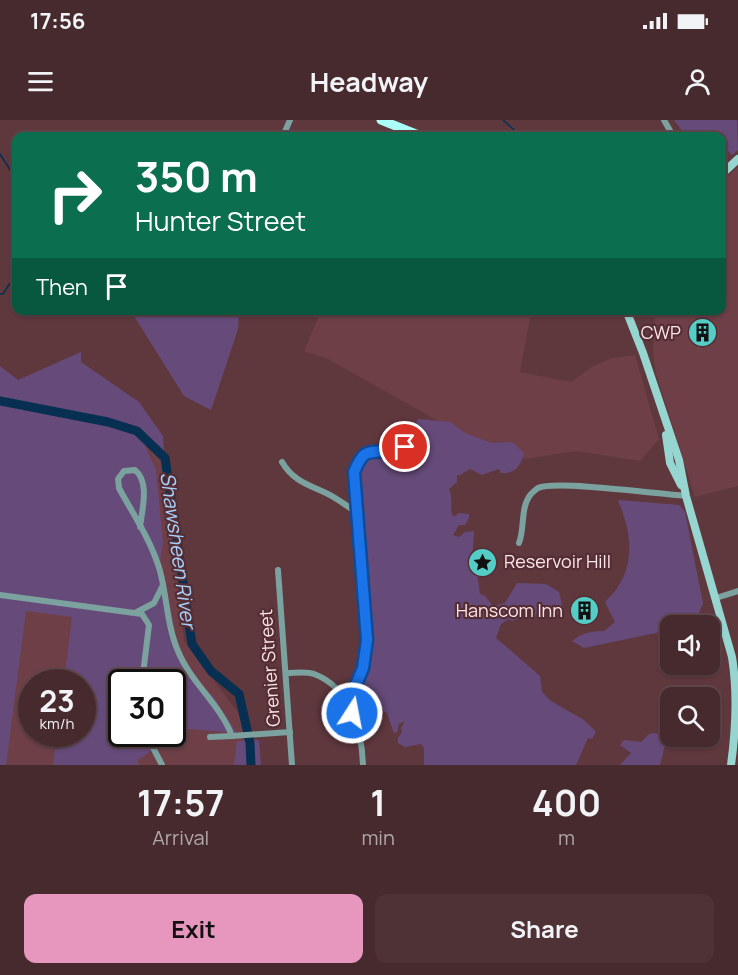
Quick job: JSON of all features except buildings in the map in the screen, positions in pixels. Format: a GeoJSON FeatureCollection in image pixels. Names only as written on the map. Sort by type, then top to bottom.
{"type":"FeatureCollection","features":[{"type":"Feature","properties":{"kind":"main road"},"geometry":{"type":"LineString","coordinates":[[381,120],[411,132]]}},
{"type":"Feature","properties":{"kind":"street"},"geometry":{"type":"LineString","coordinates":[[726,170],[738,159]]}},
{"type":"Feature","properties":{"kind":"street"},"geometry":{"type":"LineString","coordinates":[[628,315],[679,460],[686,496],[736,676],[737,713],[731,765]]}},
{"type":"Feature","properties":{"kind":"street"},"geometry":{"type":"LineString","coordinates":[[664,419],[669,463],[686,496]]}},
{"type":"Feature","properties":{"kind":"street"},"geometry":{"type":"LineString","coordinates":[[348,704],[363,668],[367,640],[354,472],[360,458],[368,452],[405,447]]}},
{"type":"Feature","properties":{"kind":"street"},"geometry":{"type":"LineString","coordinates":[[282,462],[287,471],[303,484],[329,494],[356,512]]}},
{"type":"Feature","properties":{"kind":"street"},"geometry":{"type":"LineString","coordinates":[[140,527],[144,496],[143,480],[135,470],[124,471],[118,479],[119,488],[159,568],[178,653],[221,712],[232,736]]}},
{"type":"Feature","properties":{"kind":"street"},"geometry":{"type":"LineString","coordinates":[[519,543],[524,528],[525,507],[531,494],[539,488],[564,486],[686,496]]}},
{"type":"Feature","properties":{"kind":"street","name":"Grenier Street"},"geometry":{"type":"LineString","coordinates":[[278,570],[292,765]]}},
{"type":"Feature","properties":{"kind":"street"},"geometry":{"type":"LineString","coordinates":[[137,612],[154,603],[164,585]]}},
{"type":"Feature","properties":{"kind":"street"},"geometry":{"type":"LineString","coordinates":[[716,598],[738,591]]}},
{"type":"Feature","properties":{"kind":"street"},"geometry":{"type":"LineString","coordinates":[[0,595],[137,612],[145,617],[149,625],[144,669]]}},
{"type":"Feature","properties":{"kind":"street"},"geometry":{"type":"LineString","coordinates":[[286,674],[313,673],[333,685],[348,704],[359,734],[363,765]]}},
{"type":"Feature","properties":{"kind":"street"},"geometry":{"type":"LineString","coordinates":[[210,737],[290,732]]}},
{"type":"Feature","properties":{"kind":"street"},"geometry":{"type":"LineString","coordinates":[[153,747],[162,765]]}},
{"type":"Feature","properties":{"kind":"shaded area"},"geometry":{"type":"Polygon","coordinates":[[[674,120],[737,120],[738,150],[732,155],[726,149],[726,132],[683,132],[674,120]]]}},
{"type":"Feature","properties":{"kind":"shaded area"},"geometry":{"type":"Polygon","coordinates":[[[738,166],[738,486],[695,497],[656,373],[653,352],[655,315],[726,315],[726,179],[738,166]]]}},
{"type":"Feature","properties":{"kind":"shaded area"},"geometry":{"type":"Polygon","coordinates":[[[133,315],[239,315],[238,329],[211,410],[184,396],[133,315]]]}},
{"type":"Feature","properties":{"kind":"shaded area"},"geometry":{"type":"Polygon","coordinates":[[[319,315],[530,315],[520,372],[571,382],[593,366],[612,358],[635,355],[659,439],[640,461],[576,451],[525,459],[502,448],[500,456],[328,359],[304,351],[319,315]]]}},
{"type":"Feature","properties":{"kind":"shaded area"},"geometry":{"type":"Polygon","coordinates":[[[81,352],[81,362],[139,402],[163,436],[165,466],[146,440],[144,443],[156,470],[163,543],[160,561],[175,635],[183,658],[212,695],[237,733],[186,730],[186,669],[108,669],[108,747],[156,747],[137,761],[139,765],[53,765],[55,747],[96,747],[96,669],[66,669],[72,617],[26,611],[6,765],[0,765],[0,366],[18,380],[81,352]]]}},
{"type":"Feature","properties":{"kind":"shaded area"},"geometry":{"type":"Polygon","coordinates":[[[418,419],[450,422],[465,433],[492,443],[512,442],[524,453],[514,471],[501,473],[499,469],[482,475],[470,469],[457,475],[457,482],[449,489],[452,515],[469,514],[469,518],[465,525],[459,525],[453,535],[459,537],[465,532],[474,531],[473,549],[469,557],[476,567],[480,594],[484,595],[493,606],[505,603],[517,583],[546,584],[559,592],[564,614],[556,615],[545,605],[540,607],[534,619],[528,616],[512,621],[509,619],[501,624],[496,638],[540,676],[542,692],[551,701],[584,720],[596,732],[592,739],[588,738],[576,765],[424,765],[424,748],[421,744],[405,747],[398,743],[405,721],[399,724],[397,732],[394,733],[387,713],[382,711],[379,704],[370,707],[361,706],[357,702],[370,657],[373,636],[360,508],[361,469],[369,457],[377,455],[401,461],[406,458],[417,458],[428,450],[413,430],[418,419]]]}},
{"type":"Feature","properties":{"kind":"shaded area"},"geometry":{"type":"Polygon","coordinates":[[[0,434],[145,440],[165,466],[184,641],[243,719],[245,765],[0,765],[0,434]]]}},
{"type":"Feature","properties":{"kind":"shaded area"},"geometry":{"type":"Polygon","coordinates":[[[618,500],[679,505],[685,512],[703,603],[698,615],[660,615],[660,632],[584,648],[572,641],[587,633],[604,631],[615,622],[605,602],[623,578],[627,566],[629,540],[618,500]]]}},
{"type":"Feature","properties":{"kind":"shaded area"},"geometry":{"type":"Polygon","coordinates":[[[649,734],[660,735],[660,747],[664,747],[660,765],[620,765],[631,753],[620,745],[624,740],[641,742],[649,734]]]}},
{"type":"Feature","properties":{"kind":"shaded area"},"geometry":{"type":"Polygon","coordinates":[[[259,740],[261,765],[234,765],[237,741],[259,740]]]}},
{"type":"Feature","properties":{"kind":"waterway"},"geometry":{"type":"LineString","coordinates":[[503,120],[516,132]]}},
{"type":"Feature","properties":{"kind":"waterway"},"geometry":{"type":"LineString","coordinates":[[0,154],[12,173]]}},
{"type":"Feature","properties":{"kind":"waterway"},"geometry":{"type":"LineString","coordinates":[[0,294],[3,294],[12,280]]}},
{"type":"Feature","properties":{"kind":"waterway","name":"Shawsheen River"},"geometry":{"type":"LineString","coordinates":[[0,401],[108,422],[137,431],[165,458],[192,644],[211,671],[239,694],[250,743],[251,765]]}},
{"type":"Feature","properties":{"kind":"place","name":"CWP"},"geometry":{"type":"Point","coordinates":[702,333]}},
{"type":"Feature","properties":{"kind":"place","name":"Reservoir Hill"},"geometry":{"type":"Point","coordinates":[483,562]}},
{"type":"Feature","properties":{"kind":"place","name":"Hanscom Inn"},"geometry":{"type":"Point","coordinates":[584,611]}},
{"type":"Feature","properties":{"kind":"route"},"geometry":{"type":"LineString","coordinates":[[352,713],[348,704],[356,690],[363,668],[367,640],[354,472],[360,458],[368,452],[405,447]]}}]}
